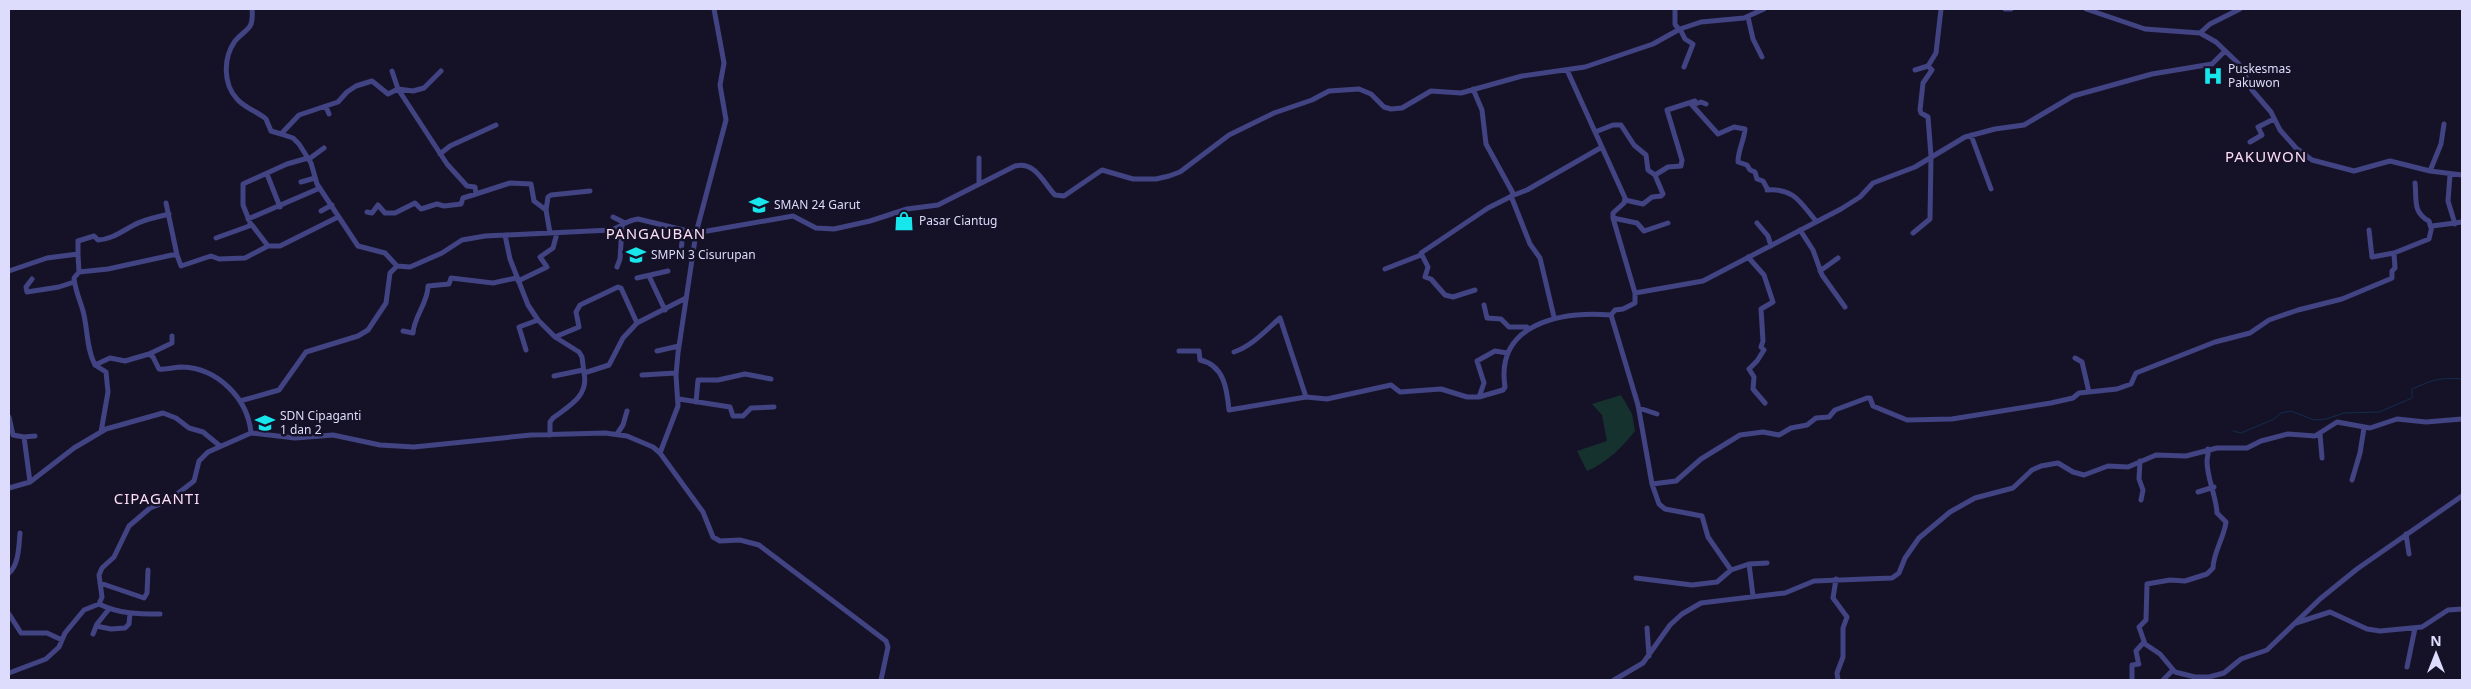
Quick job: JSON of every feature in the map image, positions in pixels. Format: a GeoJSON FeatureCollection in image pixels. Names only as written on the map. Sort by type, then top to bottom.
{"type":"FeatureCollection","features":[{"type":"Feature","properties":{"kind":"street"},"geometry":{"type":"LineString","coordinates":[[252,9],[249,29],[236,40],[228,58],[226,69],[228,83],[236,98],[246,107],[266,119],[270,131],[293,138],[308,159],[314,178],[320,188],[358,246],[384,253],[397,266],[410,267],[442,254],[462,240],[505,235],[611,230],[624,225],[630,219],[638,219],[696,232],[793,216],[816,228],[834,230],[908,209],[938,205],[1015,166],[1023,164],[1032,167],[1058,197],[1071,192],[1102,170],[1118,176],[1145,180],[1156,179],[1180,172],[1229,136],[1274,113],[1312,100],[1329,91],[1359,89],[1371,94],[1384,107],[1391,110],[1402,108],[1431,91],[1461,93],[1522,76],[1585,67],[1652,44],[1680,29],[1701,22],[1748,17],[1764,9]]}},
{"type":"Feature","properties":{"kind":"street"},"geometry":{"type":"LineString","coordinates":[[660,453],[674,421],[679,399],[676,373],[696,232],[726,120],[720,84],[724,63],[714,9]]}},
{"type":"Feature","properties":{"kind":"street"},"geometry":{"type":"LineString","coordinates":[[1675,9],[1675,25],[1680,29],[1685,39],[1693,44],[1684,67]]}},
{"type":"Feature","properties":{"kind":"street"},"geometry":{"type":"LineString","coordinates":[[1915,70],[1928,66],[1936,53],[1941,9]]}},
{"type":"Feature","properties":{"kind":"street"},"geometry":{"type":"LineString","coordinates":[[2005,9],[2011,9]]}},
{"type":"Feature","properties":{"kind":"street"},"geometry":{"type":"LineString","coordinates":[[2086,9],[2105,11],[2145,29],[2200,33],[2216,42],[2241,66],[2252,90],[2280,130],[2306,156],[2320,162],[2354,171],[2397,161],[2430,171],[2462,175]]}},
{"type":"Feature","properties":{"kind":"street"},"geometry":{"type":"LineString","coordinates":[[2200,33],[2210,24],[2240,9]]}},
{"type":"Feature","properties":{"kind":"street"},"geometry":{"type":"LineString","coordinates":[[1748,17],[1753,39],[1762,57]]}},
{"type":"Feature","properties":{"kind":"street"},"geometry":{"type":"LineString","coordinates":[[1635,293],[1703,282],[1858,198],[1872,183],[1915,167],[1930,156],[1971,135],[2024,125],[2072,96],[2152,74],[2212,64],[2225,51]]}},
{"type":"Feature","properties":{"kind":"street"},"geometry":{"type":"LineString","coordinates":[[1913,233],[1930,219],[1928,117],[1921,113],[1920,110],[1923,83],[1932,70],[1928,66]]}},
{"type":"Feature","properties":{"kind":"street"},"geometry":{"type":"LineString","coordinates":[[1567,70],[1584,102],[1625,200]]}},
{"type":"Feature","properties":{"kind":"street"},"geometry":{"type":"LineString","coordinates":[[392,71],[398,89],[440,154],[454,174],[467,186],[475,187],[476,194]]}},
{"type":"Feature","properties":{"kind":"street"},"geometry":{"type":"LineString","coordinates":[[281,134],[299,115],[338,102],[347,92],[364,81],[372,81],[388,94],[398,89],[413,91],[424,88],[441,71]]}},
{"type":"Feature","properties":{"kind":"street"},"geometry":{"type":"LineString","coordinates":[[1473,90],[1482,110],[1486,144],[1512,195],[1530,244],[1540,258],[1554,317]]}},
{"type":"Feature","properties":{"kind":"street"},"geometry":{"type":"LineString","coordinates":[[1656,175],[1668,167],[1681,166],[1682,160],[1667,110],[1699,100],[1704,103],[1692,106],[1718,134],[1734,128],[1745,129],[1738,149],[1738,162],[1747,165],[1750,170],[1755,172],[1757,178],[1763,180],[1766,190],[1782,190],[1794,195],[1816,221]]}},
{"type":"Feature","properties":{"kind":"street"},"geometry":{"type":"LineString","coordinates":[[326,107],[329,114]]}},
{"type":"Feature","properties":{"kind":"street"},"geometry":{"type":"LineString","coordinates":[[2250,142],[2262,135],[2259,127],[2274,120]]}},
{"type":"Feature","properties":{"kind":"street"},"geometry":{"type":"LineString","coordinates":[[2430,171],[2441,144],[2444,124]]}},
{"type":"Feature","properties":{"kind":"street"},"geometry":{"type":"LineString","coordinates":[[440,154],[447,147],[496,125]]}},
{"type":"Feature","properties":{"kind":"street"},"geometry":{"type":"LineString","coordinates":[[1595,132],[1612,125],[1621,126],[1634,145],[1646,155],[1648,170],[1656,175],[1663,194],[1652,197],[1643,204],[1625,200]]}},
{"type":"Feature","properties":{"kind":"street"},"geometry":{"type":"LineString","coordinates":[[1971,135],[1991,190]]}},
{"type":"Feature","properties":{"kind":"street"},"geometry":{"type":"LineString","coordinates":[[1475,290],[1453,297],[1446,296],[1432,279],[1425,277],[1428,267],[1422,255],[1423,250],[1512,195],[1526,190],[1602,147]]}},
{"type":"Feature","properties":{"kind":"street"},"geometry":{"type":"LineString","coordinates":[[268,246],[250,222],[243,205],[242,185],[308,159],[324,148]]}},
{"type":"Feature","properties":{"kind":"street"},"geometry":{"type":"LineString","coordinates":[[979,158],[979,184]]}},
{"type":"Feature","properties":{"kind":"street"},"geometry":{"type":"LineString","coordinates":[[267,174],[280,207]]}},
{"type":"Feature","properties":{"kind":"street"},"geometry":{"type":"LineString","coordinates":[[2450,175],[2448,200],[2455,224]]}},
{"type":"Feature","properties":{"kind":"street"},"geometry":{"type":"LineString","coordinates":[[301,182],[314,178]]}},
{"type":"Feature","properties":{"kind":"street"},"geometry":{"type":"LineString","coordinates":[[367,212],[372,213],[378,205],[385,213],[394,214],[415,203],[421,209],[437,204],[444,206],[462,204],[463,198],[510,183],[531,184],[534,201],[546,210]]}},
{"type":"Feature","properties":{"kind":"street"},"geometry":{"type":"LineString","coordinates":[[2369,230],[2372,256],[2394,253],[2429,239],[2431,228],[2429,221],[2421,216],[2416,206],[2415,183]]}},
{"type":"Feature","properties":{"kind":"street"},"geometry":{"type":"LineString","coordinates":[[216,238],[320,188]]}},
{"type":"Feature","properties":{"kind":"street"},"geometry":{"type":"LineString","coordinates":[[550,233],[546,210],[548,197],[551,194],[590,191]]}},
{"type":"Feature","properties":{"kind":"street"},"geometry":{"type":"LineString","coordinates":[[1611,315],[1615,310],[1623,309],[1635,303],[1635,293],[1613,218],[1614,212],[1625,200]]}},
{"type":"Feature","properties":{"kind":"street"},"geometry":{"type":"LineString","coordinates":[[166,203],[181,266],[211,256],[219,259],[245,258],[268,246],[280,246],[338,217]]}},
{"type":"Feature","properties":{"kind":"street"},"geometry":{"type":"LineString","coordinates":[[320,211],[332,205]]}},
{"type":"Feature","properties":{"kind":"street"},"geometry":{"type":"LineString","coordinates":[[101,432],[108,382],[106,372],[95,365],[88,346],[83,310],[74,282],[78,272],[78,241],[94,236],[98,240],[120,235],[135,224],[169,214]]}},
{"type":"Feature","properties":{"kind":"street"},"geometry":{"type":"LineString","coordinates":[[613,217],[624,225]]}},
{"type":"Feature","properties":{"kind":"street"},"geometry":{"type":"LineString","coordinates":[[1613,218],[1637,223],[1644,231],[1668,223]]}},
{"type":"Feature","properties":{"kind":"street"},"geometry":{"type":"LineString","coordinates":[[1757,222],[1768,236],[1771,246]]}},
{"type":"Feature","properties":{"kind":"street"},"geometry":{"type":"LineString","coordinates":[[2431,228],[2462,222]]}},
{"type":"Feature","properties":{"kind":"street"},"geometry":{"type":"LineString","coordinates":[[617,267],[620,259],[624,225]]}},
{"type":"Feature","properties":{"kind":"street"},"geometry":{"type":"LineString","coordinates":[[681,252],[683,230]]}},
{"type":"Feature","properties":{"kind":"street"},"geometry":{"type":"LineString","coordinates":[[1800,230],[1812,250],[1820,271],[1845,307]]}},
{"type":"Feature","properties":{"kind":"street"},"geometry":{"type":"LineString","coordinates":[[403,331],[413,333],[414,323],[428,294],[428,286],[449,284],[451,278],[493,282],[517,280],[547,267],[540,256],[553,248],[557,233]]}},
{"type":"Feature","properties":{"kind":"street"},"geometry":{"type":"LineString","coordinates":[[505,235],[517,280],[528,305],[538,320],[555,338],[579,352],[582,357],[585,384],[582,396],[553,418],[550,422],[550,435]]}},
{"type":"Feature","properties":{"kind":"street"},"geometry":{"type":"LineString","coordinates":[[1652,484],[1676,481],[1701,459],[1740,435],[1763,432],[1779,435],[1790,428],[1807,425],[1816,418],[1828,418],[1835,410],[1867,398],[1870,398],[1873,406],[1882,412],[1892,413],[1907,420],[1918,421],[1975,416],[2018,407],[2051,403],[2088,392],[2124,387],[2131,384],[2136,373],[2159,365],[2175,356],[2182,356],[2190,351],[2228,338],[2250,333],[2269,320],[2304,308],[2342,299],[2382,283],[2392,278],[2392,271],[2396,268],[2394,253]]}},
{"type":"Feature","properties":{"kind":"street"},"geometry":{"type":"LineString","coordinates":[[9,271],[39,260],[78,254]]}},
{"type":"Feature","properties":{"kind":"street"},"geometry":{"type":"LineString","coordinates":[[78,272],[108,269],[177,255]]}},
{"type":"Feature","properties":{"kind":"street"},"geometry":{"type":"LineString","coordinates":[[1384,269],[1422,255]]}},
{"type":"Feature","properties":{"kind":"street"},"geometry":{"type":"LineString","coordinates":[[1748,257],[1764,275],[1773,302],[1761,309],[1763,341],[1761,347],[1764,350],[1758,361],[1749,369],[1754,377],[1753,389],[1765,403]]}},
{"type":"Feature","properties":{"kind":"street"},"geometry":{"type":"LineString","coordinates":[[1820,271],[1838,258]]}},
{"type":"Feature","properties":{"kind":"street"},"geometry":{"type":"LineString","coordinates":[[240,400],[279,390],[306,352],[358,336],[368,330],[386,303],[390,273],[397,266]]}},
{"type":"Feature","properties":{"kind":"street"},"geometry":{"type":"LineString","coordinates":[[637,278],[668,271]]}},
{"type":"Feature","properties":{"kind":"street"},"geometry":{"type":"LineString","coordinates":[[649,276],[665,310]]}},
{"type":"Feature","properties":{"kind":"street"},"geometry":{"type":"LineString","coordinates":[[32,279],[26,287],[27,292],[59,287],[74,282]]}},
{"type":"Feature","properties":{"kind":"street"},"geometry":{"type":"LineString","coordinates":[[555,338],[579,327],[576,312],[580,306],[618,287],[621,288],[637,323]]}},
{"type":"Feature","properties":{"kind":"street"},"geometry":{"type":"LineString","coordinates":[[554,376],[584,372],[609,365],[624,338],[637,323],[686,298]]}},
{"type":"Feature","properties":{"kind":"street"},"geometry":{"type":"LineString","coordinates":[[1484,305],[1487,318],[1501,319],[1508,327],[1516,329],[1526,327],[1528,330]]}},
{"type":"Feature","properties":{"kind":"street"},"geometry":{"type":"LineString","coordinates":[[1179,351],[1199,351],[1200,360],[1210,362],[1219,369],[1226,388],[1229,410],[1306,397],[1327,399],[1391,385],[1400,392],[1441,389],[1467,397],[1479,397],[1499,392],[1505,387],[1503,372],[1507,353],[1528,330],[1554,317],[1576,314],[1611,315]]}},
{"type":"Feature","properties":{"kind":"street"},"geometry":{"type":"LineString","coordinates":[[1611,315],[1639,408],[1652,484],[1659,504],[1665,510],[1702,516],[1708,537],[1730,570]]}},
{"type":"Feature","properties":{"kind":"street"},"geometry":{"type":"LineString","coordinates":[[1234,352],[1254,343],[1259,335],[1280,318],[1306,397]]}},
{"type":"Feature","properties":{"kind":"street"},"geometry":{"type":"LineString","coordinates":[[526,350],[519,327],[538,320]]}},
{"type":"Feature","properties":{"kind":"street"},"geometry":{"type":"LineString","coordinates":[[95,365],[110,358],[125,361],[149,354],[172,343],[172,336]]}},
{"type":"Feature","properties":{"kind":"street"},"geometry":{"type":"LineString","coordinates":[[657,351],[679,346]]}},
{"type":"Feature","properties":{"kind":"street"},"geometry":{"type":"LineString","coordinates":[[1479,397],[1484,383],[1477,361],[1495,351],[1507,353]]}},
{"type":"Feature","properties":{"kind":"street"},"geometry":{"type":"LineString","coordinates":[[149,354],[153,357],[159,369],[186,368],[219,379],[240,400],[249,419],[251,433]]}},
{"type":"Feature","properties":{"kind":"street"},"geometry":{"type":"LineString","coordinates":[[2075,358],[2082,362],[2088,392]]}},
{"type":"Feature","properties":{"kind":"street"},"geometry":{"type":"LineString","coordinates":[[642,375],[676,373]]}},
{"type":"Feature","properties":{"kind":"street"},"geometry":{"type":"LineString","coordinates":[[696,402],[698,380],[718,380],[736,374],[771,379]]}},
{"type":"Feature","properties":{"kind":"street"},"geometry":{"type":"LineString","coordinates":[[679,399],[730,408],[732,416],[743,416],[751,408],[774,407]]}},
{"type":"Feature","properties":{"kind":"street"},"geometry":{"type":"LineString","coordinates":[[1639,408],[1657,414]]}},
{"type":"Feature","properties":{"kind":"street"},"geometry":{"type":"LineString","coordinates":[[617,434],[623,425],[627,411]]}},
{"type":"Feature","properties":{"kind":"street"},"geometry":{"type":"LineString","coordinates":[[9,488],[30,482],[74,448],[101,432],[157,414],[167,414],[189,428],[202,432],[220,446]]}},
{"type":"Feature","properties":{"kind":"street"},"geometry":{"type":"LineString","coordinates":[[9,417],[14,435],[24,437],[35,436]]}},
{"type":"Feature","properties":{"kind":"street"},"geometry":{"type":"LineString","coordinates":[[1614,680],[1634,670],[1649,656],[1670,624],[1701,603],[1785,592],[1808,582],[1836,579],[1892,578],[1900,573],[1905,558],[1919,538],[1950,512],[1975,498],[2013,488],[2032,470],[2041,466],[2062,464],[2073,472],[2084,475],[2108,466],[2128,467],[2156,455],[2186,456],[2208,449],[2247,448],[2261,441],[2288,434],[2308,436],[2320,434],[2337,422],[2364,428],[2375,428],[2397,419],[2426,422],[2462,419]]}},
{"type":"Feature","properties":{"kind":"street"},"geometry":{"type":"LineString","coordinates":[[2352,480],[2360,453],[2364,428]]}},
{"type":"Feature","properties":{"kind":"street"},"geometry":{"type":"LineString","coordinates":[[100,604],[102,597],[99,575],[102,568],[114,557],[129,526],[150,508],[168,501],[194,481],[201,457],[220,446],[251,433],[294,438],[333,435],[380,445],[414,447],[474,440],[550,435],[617,434],[653,447],[660,453],[703,512],[712,535],[720,540],[745,541],[759,545],[886,641],[888,646],[881,680]]}},
{"type":"Feature","properties":{"kind":"street"},"geometry":{"type":"LineString","coordinates":[[2320,434],[2322,458]]}},
{"type":"Feature","properties":{"kind":"street"},"geometry":{"type":"LineString","coordinates":[[24,437],[30,482]]}},
{"type":"Feature","properties":{"kind":"street"},"geometry":{"type":"LineString","coordinates":[[2208,449],[2207,460],[2214,487],[2217,513],[2225,519],[2226,523],[2222,540],[2213,558],[2213,568],[2207,574],[2201,574],[2189,581],[2147,584],[2146,620],[2139,627],[2144,642],[2148,647],[2160,654],[2173,670],[2178,674],[2195,678],[2224,673],[2241,659],[2267,650],[2294,623],[2357,569],[2462,496]]}},
{"type":"Feature","properties":{"kind":"street"},"geometry":{"type":"LineString","coordinates":[[2140,461],[2139,479],[2143,490],[2141,500]]}},
{"type":"Feature","properties":{"kind":"street"},"geometry":{"type":"LineString","coordinates":[[2198,492],[2214,487]]}},
{"type":"Feature","properties":{"kind":"street"},"geometry":{"type":"LineString","coordinates":[[9,573],[17,557],[20,533]]}},
{"type":"Feature","properties":{"kind":"street"},"geometry":{"type":"LineString","coordinates":[[2406,534],[2409,554]]}},
{"type":"Feature","properties":{"kind":"street"},"geometry":{"type":"LineString","coordinates":[[1636,578],[1692,585],[1717,582],[1730,570],[1749,564],[1767,562]]}},
{"type":"Feature","properties":{"kind":"street"},"geometry":{"type":"LineString","coordinates":[[1749,564],[1753,596]]}},
{"type":"Feature","properties":{"kind":"street"},"geometry":{"type":"LineString","coordinates":[[100,583],[144,598],[147,593],[148,570]]}},
{"type":"Feature","properties":{"kind":"street"},"geometry":{"type":"LineString","coordinates":[[1836,579],[1833,598],[1847,617],[1843,628],[1843,657],[1837,674],[1838,680]]}},
{"type":"Feature","properties":{"kind":"street"},"geometry":{"type":"LineString","coordinates":[[9,673],[46,659],[58,647],[84,610],[100,604],[109,609],[130,613],[160,614]]}},
{"type":"Feature","properties":{"kind":"street"},"geometry":{"type":"LineString","coordinates":[[93,634],[96,626],[109,609]]}},
{"type":"Feature","properties":{"kind":"street"},"geometry":{"type":"LineString","coordinates":[[2294,623],[2330,612],[2376,630],[2415,628],[2422,627],[2448,610],[2462,609]]}},
{"type":"Feature","properties":{"kind":"street"},"geometry":{"type":"LineString","coordinates":[[96,626],[111,629],[125,628],[129,624],[130,613]]}},
{"type":"Feature","properties":{"kind":"street"},"geometry":{"type":"LineString","coordinates":[[9,614],[21,633],[47,633],[62,640]]}},
{"type":"Feature","properties":{"kind":"street"},"geometry":{"type":"LineString","coordinates":[[1647,628],[1649,656]]}},
{"type":"Feature","properties":{"kind":"street"},"geometry":{"type":"LineString","coordinates":[[2407,667],[2415,628]]}},
{"type":"Feature","properties":{"kind":"street"},"geometry":{"type":"LineString","coordinates":[[2132,680],[2132,665],[2139,662],[2136,651],[2144,642]]}},
{"type":"Feature","properties":{"kind":"street"},"geometry":{"type":"LineString","coordinates":[[2162,680],[2173,670]]}},
{"type":"Feature","properties":{"kind":"green space"},"geometry":{"type":"Polygon","coordinates":[[[1621,395],[1632,414],[1635,431],[1614,454],[1587,471],[1577,451],[1607,441],[1602,415],[1592,404],[1621,395]]]}},
{"type":"Feature","properties":{"kind":"waterway"},"geometry":{"type":"LineString","coordinates":[[2233,431],[2241,433],[2274,419],[2281,413],[2291,411],[2314,420],[2326,419],[2344,413],[2379,412],[2412,398],[2412,389],[2425,383],[2448,378],[2462,379]]}},
{"type":"Feature","properties":{"kind":"place","name":"Puskesmas Pakuwon"},"geometry":{"type":"Point","coordinates":[2213,76]}},
{"type":"Feature","properties":{"kind":"place","name":"SMAN 24 Garut"},"geometry":{"type":"Point","coordinates":[759,205]}},
{"type":"Feature","properties":{"kind":"place","name":"Pasar Ciantug"},"geometry":{"type":"Point","coordinates":[904,221]}},
{"type":"Feature","properties":{"kind":"place","name":"SMPN 3 Cisurupan"},"geometry":{"type":"Point","coordinates":[636,255]}},
{"type":"Feature","properties":{"kind":"place","name":"SDN Cipaganti 1 dan 2"},"geometry":{"type":"Point","coordinates":[265,423]}},
{"type":"Feature","properties":{"kind":"district","name":"PAKUWON"},"geometry":{"type":"Point","coordinates":[2266,157]}},
{"type":"Feature","properties":{"kind":"district","name":"PANGAUBAN"},"geometry":{"type":"Point","coordinates":[656,234]}},
{"type":"Feature","properties":{"kind":"district","name":"CIPAGANTI"},"geometry":{"type":"Point","coordinates":[157,499]}}]}
